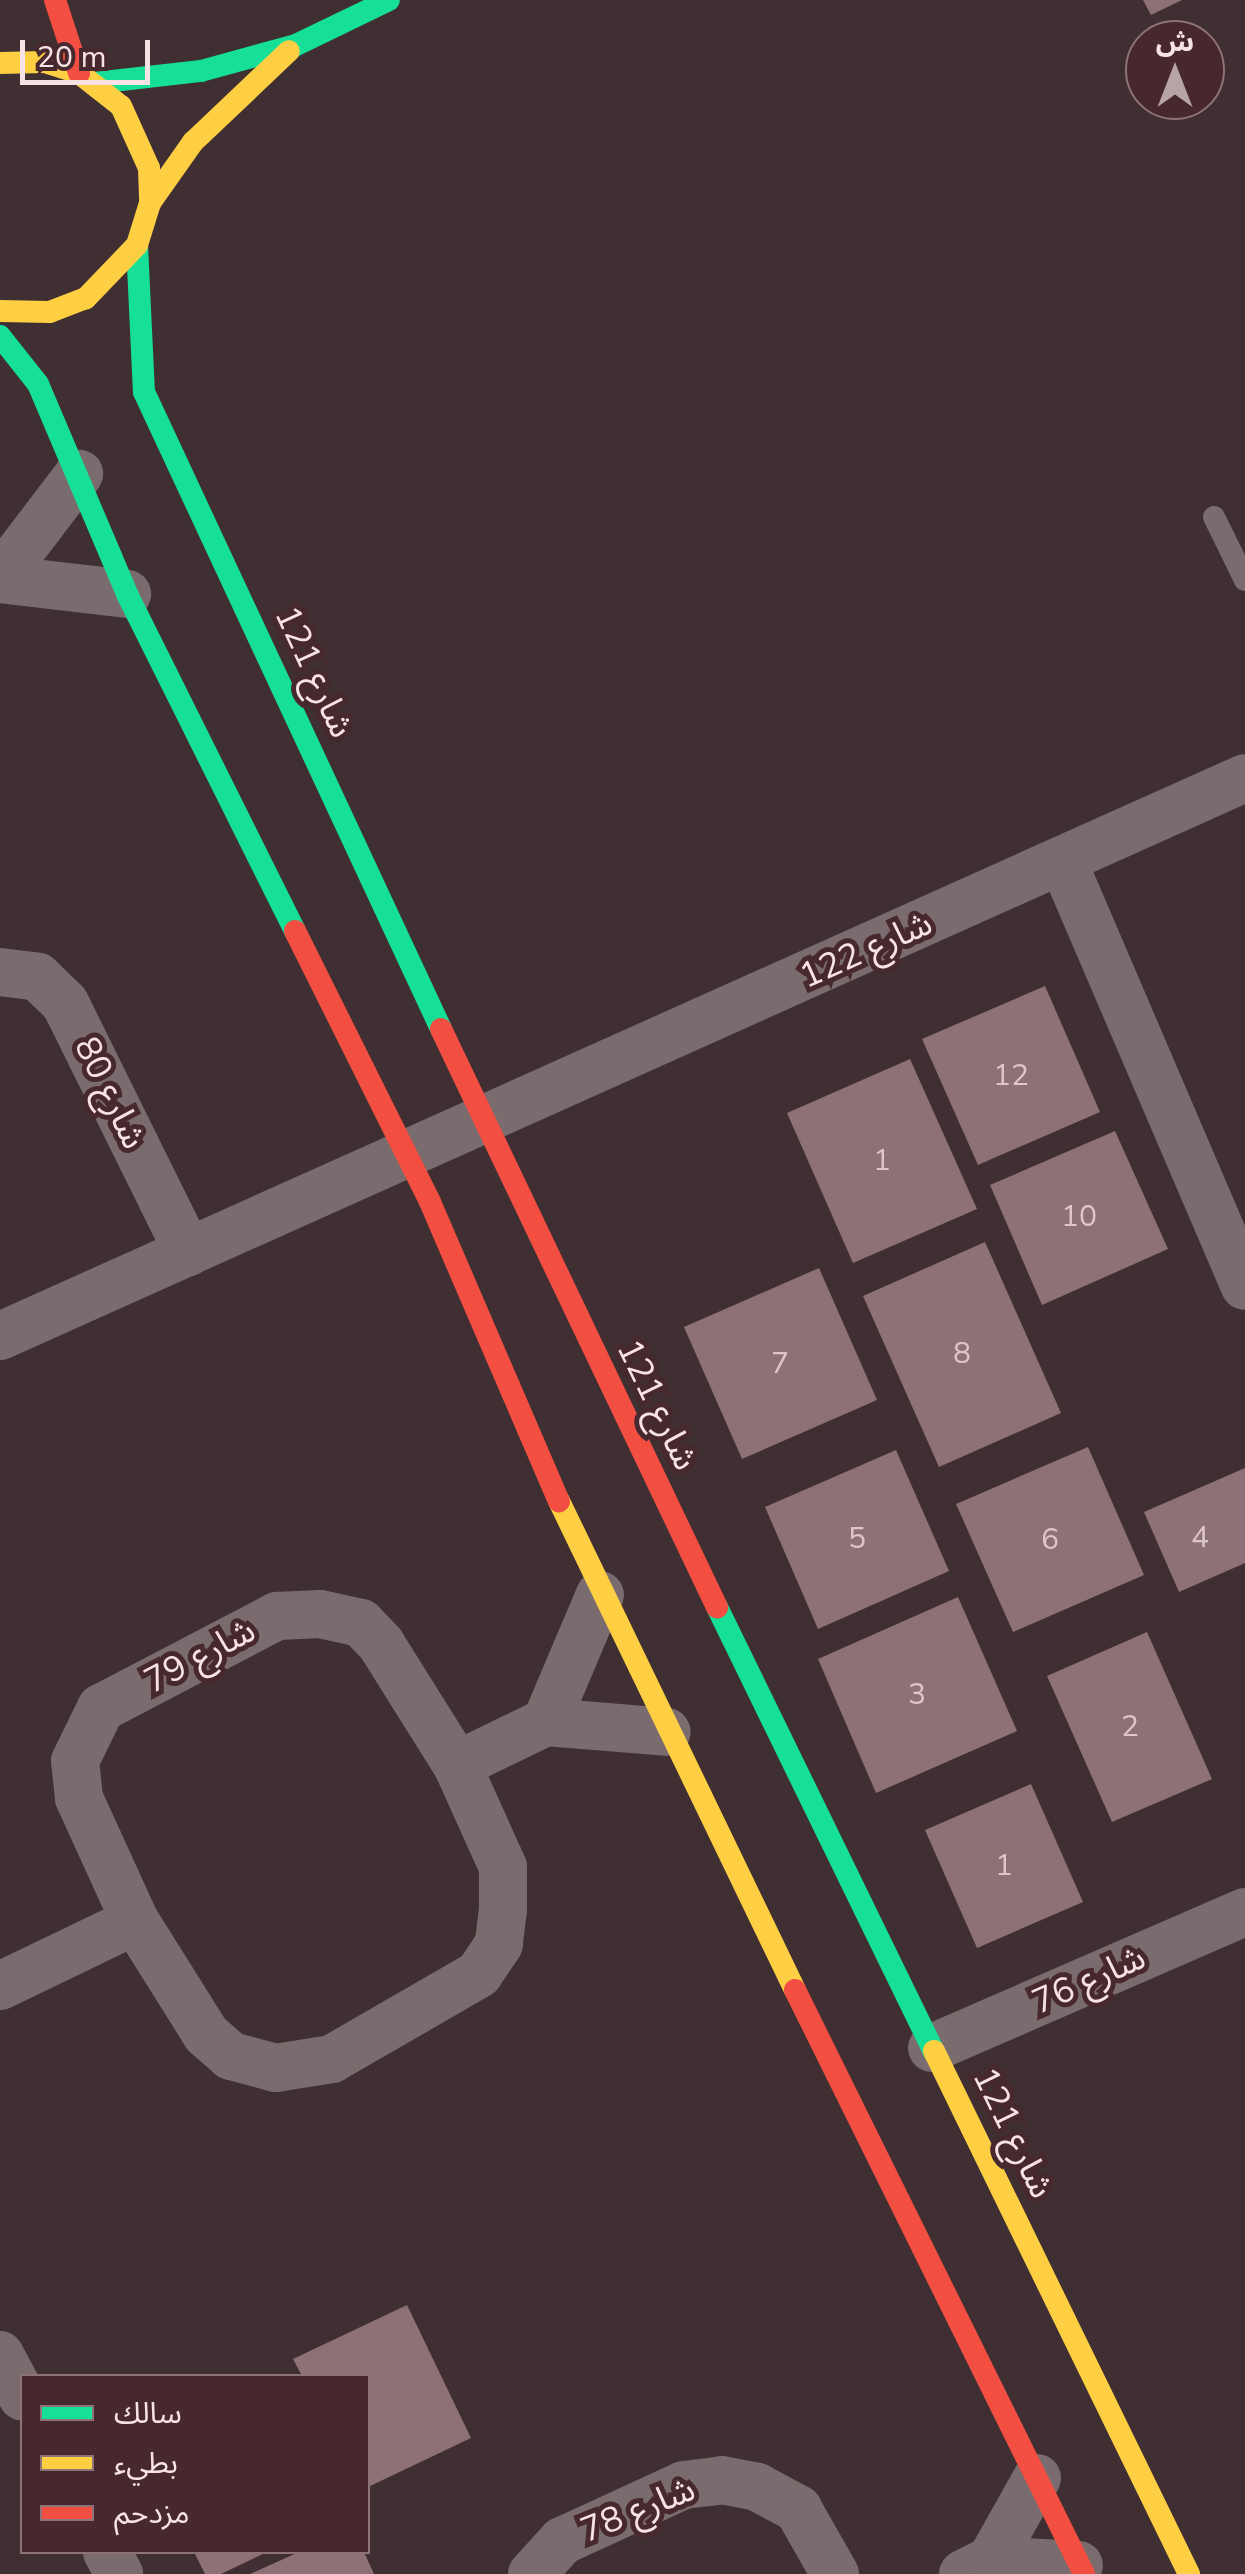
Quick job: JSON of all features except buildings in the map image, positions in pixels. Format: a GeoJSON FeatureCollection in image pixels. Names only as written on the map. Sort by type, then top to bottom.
{"type":"FeatureCollection","features":[{"type":"Feature","properties":{"kind":"street"},"geometry":{"type":"LineString","coordinates":[[55,0],[87,78],[139,135],[150,203]]}},
{"type":"Feature","properties":{"kind":"street"},"geometry":{"type":"LineString","coordinates":[[0,63],[45,62],[87,78],[201,71],[296,44],[389,0]]}},
{"type":"Feature","properties":{"kind":"street"},"geometry":{"type":"LineString","coordinates":[[0,311],[50,312],[86,298],[115,275],[137,244],[150,203],[193,142],[296,44]]}},
{"type":"Feature","properties":{"kind":"street","name":"شارع 121"},"geometry":{"type":"LineString","coordinates":[[137,244],[144,392],[576,1320],[1189,2574]]}},
{"type":"Feature","properties":{"kind":"street"},"geometry":{"type":"LineString","coordinates":[[0,336],[38,384],[79,474],[126,594],[407,1154],[600,1595],[1081,2569],[977,2567]]}},
{"type":"Feature","properties":{"kind":"street"},"geometry":{"type":"LineString","coordinates":[[79,474],[0,578],[126,594]]}},
{"type":"Feature","properties":{"kind":"street","name":"شارع 122"},"geometry":{"type":"LineString","coordinates":[[486,1120],[1245,778]]}},
{"type":"Feature","properties":{"kind":"street"},"geometry":{"type":"LineString","coordinates":[[1063,862],[1245,1286]]}},
{"type":"Feature","properties":{"kind":"street","name":"شارع 80"},"geometry":{"type":"LineString","coordinates":[[0,972],[38,977],[65,1002],[188,1252]]}},
{"type":"Feature","properties":{"kind":"street"},"geometry":{"type":"LineString","coordinates":[[0,1336],[486,1120]]}},
{"type":"Feature","properties":{"kind":"street"},"geometry":{"type":"LineString","coordinates":[[546,1722],[600,1595]]}},
{"type":"Feature","properties":{"kind":"street","name":"شارع 79"},"geometry":{"type":"LineString","coordinates":[[277,1616],[361,1623],[382,1644],[456,1765],[503,1867],[500,1944],[479,1974],[332,2059],[276,2068],[231,2056],[206,2034],[135,1921],[79,1798],[76,1761],[85,1734],[101,1708],[277,1616]]}},
{"type":"Feature","properties":{"kind":"street"},"geometry":{"type":"LineString","coordinates":[[456,1765],[546,1722],[667,1732]]}},
{"type":"Feature","properties":{"kind":"street","name":"شارع 76"},"geometry":{"type":"LineString","coordinates":[[932,2048],[1245,1912]]}},
{"type":"Feature","properties":{"kind":"street"},"geometry":{"type":"LineString","coordinates":[[0,1986],[135,1921]]}},
{"type":"Feature","properties":{"kind":"street"},"geometry":{"type":"LineString","coordinates":[[0,2355],[20,2392]]}},
{"type":"Feature","properties":{"kind":"street"},"geometry":{"type":"LineString","coordinates":[[977,2567],[1036,2478]]}},
{"type":"Feature","properties":{"kind":"street","name":"شارع 78"},"geometry":{"type":"LineString","coordinates":[[532,2574],[562,2541],[684,2485],[722,2480],[757,2487],[798,2509],[835,2574]]}},
{"type":"Feature","properties":{"kind":"lane"},"geometry":{"type":"LineString","coordinates":[[1214,517],[1245,580]]}},
{"type":"Feature","properties":{"kind":"traffic: fast"},"geometry":{"type":"LineString","coordinates":[[95,83],[201,71],[296,45],[389,0]]}},
{"type":"Feature","properties":{"kind":"traffic: fast"},"geometry":{"type":"LineString","coordinates":[[137,245],[144,392],[441,1029]]}},
{"type":"Feature","properties":{"kind":"traffic: fast"},"geometry":{"type":"LineString","coordinates":[[0,336],[38,384],[127,594],[295,931]]}},
{"type":"Feature","properties":{"kind":"traffic: fast"},"geometry":{"type":"LineString","coordinates":[[717,1607],[934,2051]]}},
{"type":"Feature","properties":{"kind":"traffic: slow"},"geometry":{"type":"LineString","coordinates":[[150,203],[193,142],[289,51]]}},
{"type":"Feature","properties":{"kind":"traffic: slow"},"geometry":{"type":"LineString","coordinates":[[0,63],[45,62],[79,73],[121,106],[149,168],[150,203],[137,245],[86,298],[50,312],[0,311]]}},
{"type":"Feature","properties":{"kind":"traffic: slow"},"geometry":{"type":"LineString","coordinates":[[559,1501],[795,1990]]}},
{"type":"Feature","properties":{"kind":"traffic: slow"},"geometry":{"type":"LineString","coordinates":[[934,2051],[1189,2574]]}},
{"type":"Feature","properties":{"kind":"traffic: jam"},"geometry":{"type":"LineString","coordinates":[[55,0],[79,73]]}},
{"type":"Feature","properties":{"kind":"traffic: jam"},"geometry":{"type":"LineString","coordinates":[[295,931],[430,1202],[559,1501]]}},
{"type":"Feature","properties":{"kind":"traffic: jam"},"geometry":{"type":"LineString","coordinates":[[441,1029],[717,1607]]}},
{"type":"Feature","properties":{"kind":"traffic: jam"},"geometry":{"type":"LineString","coordinates":[[795,1990],[1084,2574]]}}]}
